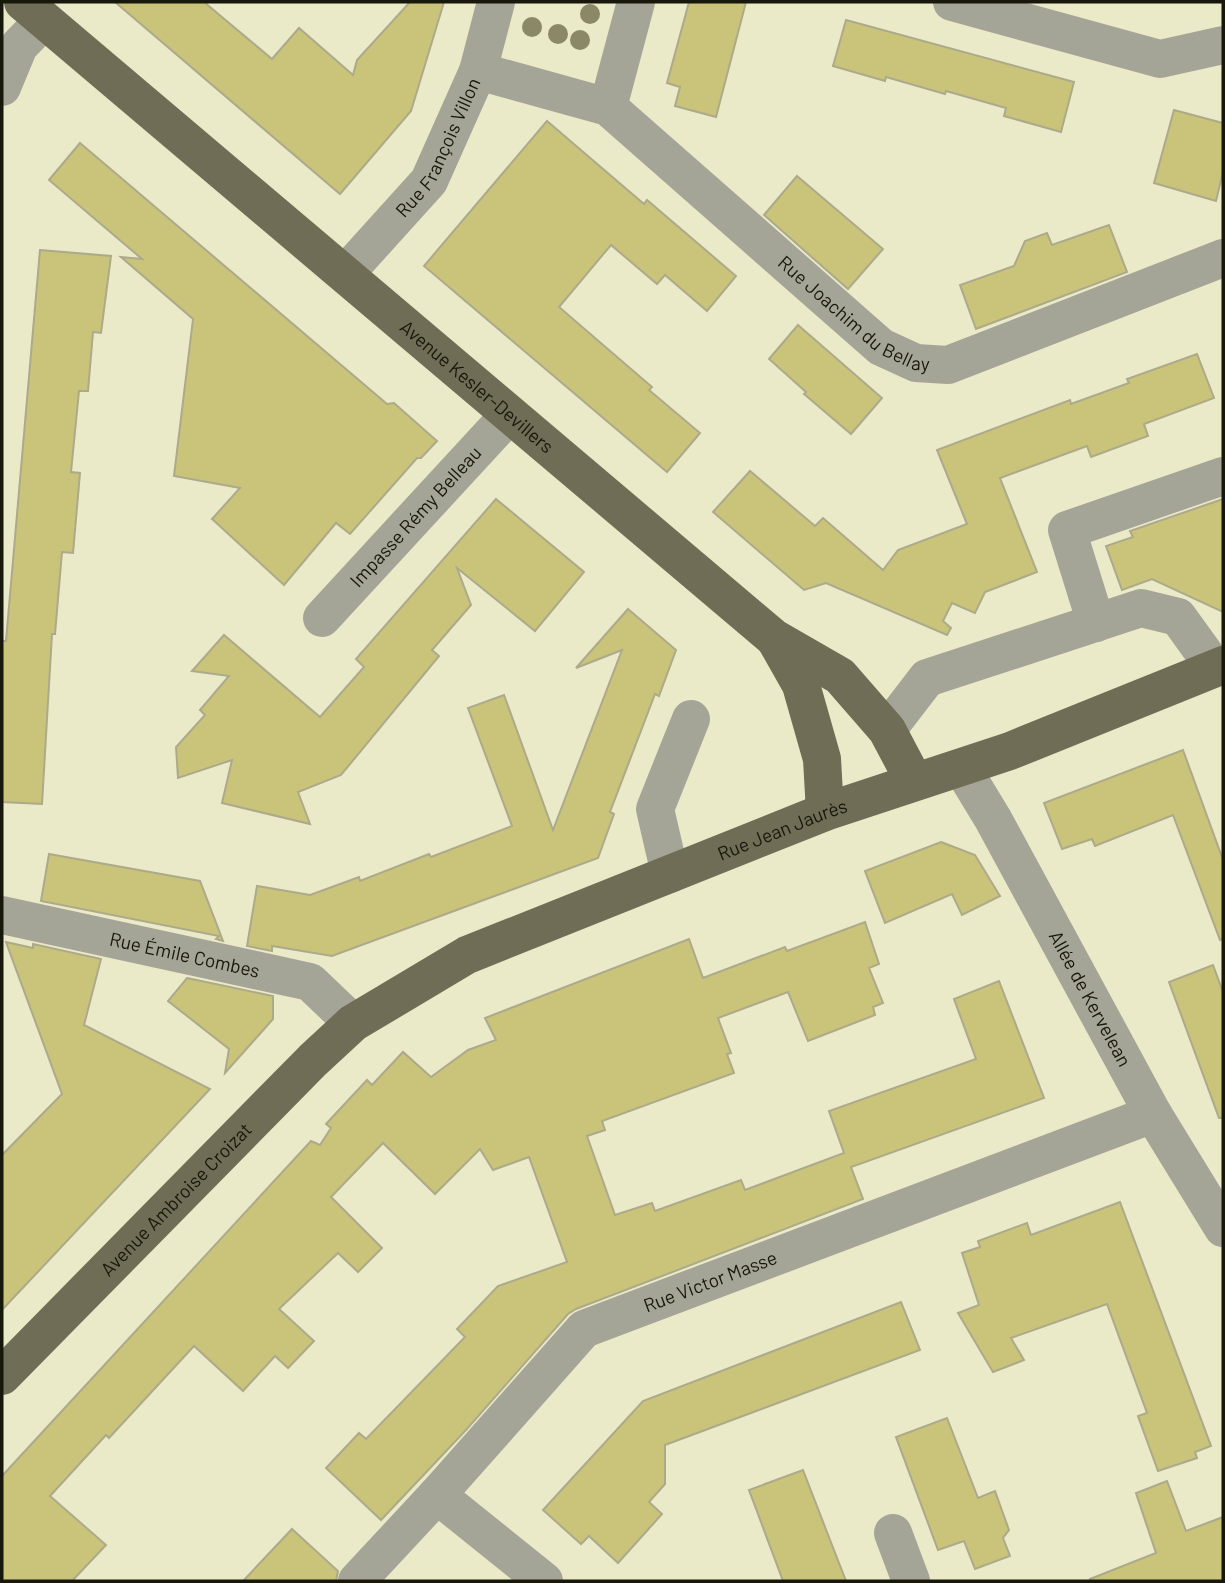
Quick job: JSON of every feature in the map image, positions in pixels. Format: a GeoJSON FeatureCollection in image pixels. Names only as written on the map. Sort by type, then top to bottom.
{"type":"FeatureCollection","features":[{"type":"Feature","properties":{"kind":"main road","name":"Avenue Kesler-Devillers"},"geometry":{"type":"LineString","coordinates":[[33,11],[774,638],[840,676],[887,730],[914,781]]}},
{"type":"Feature","properties":{"kind":"main road"},"geometry":{"type":"LineString","coordinates":[[774,638],[801,685],[822,759],[825,812]]}},
{"type":"Feature","properties":{"kind":"main road","name":"Rue Jean Jaurès"},"geometry":{"type":"LineString","coordinates":[[353,1023],[467,955],[825,812],[1010,751],[1219,666]]}},
{"type":"Feature","properties":{"kind":"main road","name":"Avenue Ambroise Croizat"},"geometry":{"type":"LineString","coordinates":[[4,1367],[353,1023]]}},
{"type":"Feature","properties":{"kind":"street","name":"Rue François Villon"},"geometry":{"type":"LineString","coordinates":[[345,274],[429,181],[478,71],[496,2]]}},
{"type":"Feature","properties":{"kind":"street"},"geometry":{"type":"LineString","coordinates":[[608,107],[636,2]]}},
{"type":"Feature","properties":{"kind":"street"},"geometry":{"type":"LineString","coordinates":[[952,2],[1160,60],[1223,45]]}},
{"type":"Feature","properties":{"kind":"street"},"geometry":{"type":"LineString","coordinates":[[2,87],[33,11]]}},
{"type":"Feature","properties":{"kind":"street","name":"Rue Joachim du Bellay"},"geometry":{"type":"LineString","coordinates":[[478,71],[608,107],[881,347],[916,363],[948,365],[1223,258]]}},
{"type":"Feature","properties":{"kind":"street","name":"Impasse Rémy Belleau"},"geometry":{"type":"LineString","coordinates":[[322,618],[509,415]]}},
{"type":"Feature","properties":{"kind":"street"},"geometry":{"type":"LineString","coordinates":[[1096,622],[1067,530],[1223,475]]}},
{"type":"Feature","properties":{"kind":"street"},"geometry":{"type":"LineString","coordinates":[[887,730],[927,678],[1141,608],[1178,617],[1219,666]]}},
{"type":"Feature","properties":{"kind":"street"},"geometry":{"type":"LineString","coordinates":[[670,874],[655,809],[691,719]]}},
{"type":"Feature","properties":{"kind":"street","name":"Allée de Kervelean"},"geometry":{"type":"LineString","coordinates":[[962,768],[1153,1114],[1213,1190],[1223,1228]]}},
{"type":"Feature","properties":{"kind":"street","name":"Rue Émile Combes"},"geometry":{"type":"LineString","coordinates":[[2,915],[310,982],[353,1023]]}},
{"type":"Feature","properties":{"kind":"street","name":"Rue Victor Masse"},"geometry":{"type":"LineString","coordinates":[[357,1581],[584,1329],[1153,1114]]}},
{"type":"Feature","properties":{"kind":"street"},"geometry":{"type":"LineString","coordinates":[[437,1495],[544,1581]]}},
{"type":"Feature","properties":{"kind":"street"},"geometry":{"type":"LineString","coordinates":[[893,1534],[911,1581]]}},
{"type":"Feature","properties":{"kind":"building"},"geometry":{"type":"Polygon","coordinates":[[[115,2],[204,2],[272,59],[299,28],[353,75],[357,60],[410,2],[444,2],[411,111],[340,194],[115,2]]]}},
{"type":"Feature","properties":{"kind":"building"},"geometry":{"type":"Polygon","coordinates":[[[689,2],[746,2],[716,117],[675,106],[680,87],[667,83],[689,2]]]}},
{"type":"Feature","properties":{"kind":"building"},"geometry":{"type":"Polygon","coordinates":[[[846,20],[1074,82],[1061,132],[1004,116],[1006,108],[946,91],[945,94],[886,77],[885,81],[833,66],[846,20]]]}},
{"type":"Feature","properties":{"kind":"building"},"geometry":{"type":"Polygon","coordinates":[[[1174,110],[1223,123],[1223,172],[1216,201],[1154,183],[1174,110]]]}},
{"type":"Feature","properties":{"kind":"building"},"geometry":{"type":"Polygon","coordinates":[[[547,121],[644,204],[647,200],[736,276],[707,311],[665,275],[657,284],[611,245],[559,307],[652,387],[649,390],[700,433],[667,472],[424,266],[547,121]]]}},
{"type":"Feature","properties":{"kind":"building"},"geometry":{"type":"Polygon","coordinates":[[[80,143],[387,404],[394,403],[437,441],[421,458],[417,458],[350,534],[336,523],[284,585],[212,519],[240,488],[174,476],[193,319],[121,257],[142,259],[49,180],[80,143]]]}},
{"type":"Feature","properties":{"kind":"building"},"geometry":{"type":"Polygon","coordinates":[[[797,176],[883,249],[848,289],[764,215],[797,176]]]}},
{"type":"Feature","properties":{"kind":"building"},"geometry":{"type":"Polygon","coordinates":[[[1109,225],[1127,272],[976,329],[960,285],[1014,266],[1025,241],[1047,233],[1052,245],[1109,225]]]}},
{"type":"Feature","properties":{"kind":"building"},"geometry":{"type":"Polygon","coordinates":[[[40,250],[111,256],[101,333],[93,332],[88,391],[79,391],[71,472],[80,473],[73,553],[62,552],[55,634],[52,634],[42,804],[2,802],[2,641],[6,641],[40,250]]]}},
{"type":"Feature","properties":{"kind":"building"},"geometry":{"type":"Polygon","coordinates":[[[798,325],[882,398],[851,434],[804,394],[806,392],[769,359],[798,325]]]}},
{"type":"Feature","properties":{"kind":"building"},"geometry":{"type":"Polygon","coordinates":[[[1197,354],[1214,398],[1144,424],[1148,436],[1091,457],[1087,446],[1000,478],[1037,572],[985,592],[975,613],[952,603],[943,621],[951,628],[947,635],[826,583],[804,590],[713,512],[750,471],[815,526],[823,518],[883,570],[898,550],[967,524],[937,450],[1070,400],[1071,404],[1129,383],[1127,379],[1197,354]]]}},
{"type":"Feature","properties":{"kind":"building"},"geometry":{"type":"Polygon","coordinates":[[[496,499],[584,572],[535,631],[457,568],[471,605],[432,650],[439,656],[341,775],[298,792],[310,824],[222,803],[232,760],[178,778],[176,747],[205,715],[200,710],[229,676],[192,671],[224,635],[320,717],[364,667],[356,659],[496,499]]]}},
{"type":"Feature","properties":{"kind":"building"},"geometry":{"type":"Polygon","coordinates":[[[1223,499],[1223,612],[1152,579],[1122,590],[1106,546],[1133,537],[1130,531],[1223,499]]]}},
{"type":"Feature","properties":{"kind":"building"},"geometry":{"type":"Polygon","coordinates":[[[628,609],[676,650],[659,696],[655,694],[610,812],[614,814],[598,858],[332,956],[272,946],[272,951],[247,946],[257,886],[310,895],[359,877],[360,881],[429,854],[431,857],[512,826],[468,708],[504,695],[553,830],[622,650],[576,668],[628,609]]]}},
{"type":"Feature","properties":{"kind":"building"},"geometry":{"type":"Polygon","coordinates":[[[1183,750],[1223,860],[1223,939],[1220,940],[1173,815],[1095,846],[1092,839],[1062,849],[1044,803],[1183,750]]]}},
{"type":"Feature","properties":{"kind":"building"},"geometry":{"type":"Polygon","coordinates":[[[941,842],[975,855],[1000,896],[962,915],[952,894],[885,923],[865,871],[941,842]]]}},
{"type":"Feature","properties":{"kind":"building"},"geometry":{"type":"Polygon","coordinates":[[[49,854],[200,881],[223,941],[216,939],[219,936],[41,901],[49,854]]]}},
{"type":"Feature","properties":{"kind":"building"},"geometry":{"type":"Polygon","coordinates":[[[865,922],[879,964],[869,968],[883,1003],[873,1007],[875,1015],[808,1041],[788,992],[718,1018],[731,1053],[727,1054],[734,1073],[602,1121],[605,1130],[587,1136],[615,1215],[652,1203],[655,1211],[741,1180],[745,1190],[844,1153],[829,1111],[976,1059],[954,999],[999,981],[1044,1098],[851,1167],[863,1199],[568,1314],[466,1430],[381,1520],[326,1468],[359,1433],[366,1439],[465,1337],[457,1329],[498,1286],[567,1262],[529,1157],[493,1170],[480,1149],[435,1194],[383,1143],[331,1197],[382,1248],[358,1272],[338,1253],[279,1309],[314,1341],[288,1368],[275,1356],[243,1391],[194,1346],[109,1438],[106,1435],[50,1496],[106,1545],[72,1581],[2,1581],[2,1476],[311,1141],[320,1145],[331,1128],[326,1124],[367,1080],[372,1085],[403,1052],[431,1077],[468,1050],[496,1040],[485,1018],[689,939],[703,978],[785,947],[787,951],[865,922]]]}},
{"type":"Feature","properties":{"kind":"building"},"geometry":{"type":"Polygon","coordinates":[[[6,942],[33,948],[33,944],[101,959],[84,1025],[210,1089],[2,1310],[2,1155],[62,1094],[6,942]]]}},
{"type":"Feature","properties":{"kind":"building"},"geometry":{"type":"Polygon","coordinates":[[[1213,965],[1223,992],[1223,1118],[1219,1118],[1169,982],[1213,965]]]}},
{"type":"Feature","properties":{"kind":"building"},"geometry":{"type":"Polygon","coordinates":[[[187,978],[273,996],[273,1019],[225,1073],[229,1049],[168,1001],[187,978]]]}},
{"type":"Feature","properties":{"kind":"building"},"geometry":{"type":"Polygon","coordinates":[[[1120,1202],[1211,1446],[1195,1452],[1197,1458],[1158,1471],[1138,1416],[1147,1413],[1107,1304],[1011,1338],[1024,1360],[993,1372],[958,1313],[979,1305],[962,1253],[980,1247],[978,1241],[1027,1223],[1031,1235],[1120,1202]]]}},
{"type":"Feature","properties":{"kind":"building"},"geometry":{"type":"Polygon","coordinates":[[[901,1302],[920,1350],[665,1445],[665,1484],[649,1502],[662,1514],[618,1563],[589,1536],[581,1544],[543,1510],[643,1401],[901,1302]]]}},
{"type":"Feature","properties":{"kind":"building"},"geometry":{"type":"Polygon","coordinates":[[[947,1418],[978,1498],[995,1491],[1009,1530],[1003,1538],[1010,1556],[975,1569],[964,1541],[938,1550],[896,1437],[947,1418]]]}},
{"type":"Feature","properties":{"kind":"building"},"geometry":{"type":"Polygon","coordinates":[[[803,1470],[846,1581],[783,1581],[749,1490],[803,1470]]]}},
{"type":"Feature","properties":{"kind":"building"},"geometry":{"type":"Polygon","coordinates":[[[1167,1481],[1186,1531],[1223,1517],[1223,1581],[1090,1581],[1156,1553],[1136,1493],[1167,1481]]]}},
{"type":"Feature","properties":{"kind":"building"},"geometry":{"type":"Polygon","coordinates":[[[292,1529],[338,1571],[336,1581],[243,1581],[292,1529]]]}}]}
